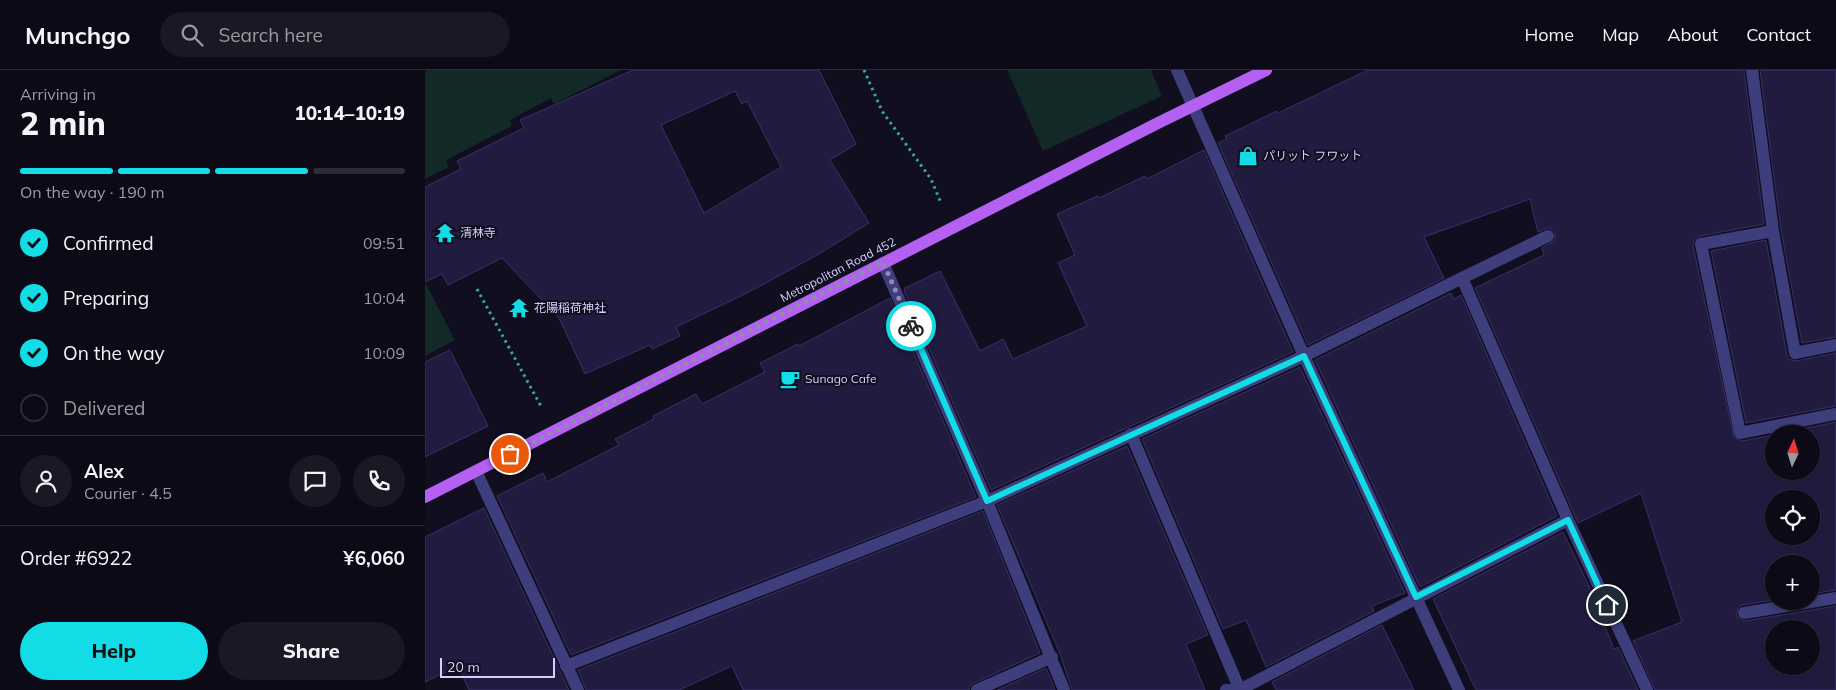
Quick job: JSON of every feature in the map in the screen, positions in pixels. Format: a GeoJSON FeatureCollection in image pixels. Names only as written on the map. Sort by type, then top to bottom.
{"type":"FeatureCollection","features":[{"type":"Feature","properties":{"kind":"main road","name":"Metropolitan Road 452"},"geometry":{"type":"LineString","coordinates":[[425,497],[883,262],[1265,70]]}},
{"type":"Feature","properties":{"kind":"street"},"geometry":{"type":"LineString","coordinates":[[1177,70],[1304,356],[1459,690]]}},
{"type":"Feature","properties":{"kind":"street"},"geometry":{"type":"LineString","coordinates":[[1752,70],[1773,231],[1795,353],[1836,345]]}},
{"type":"Feature","properties":{"kind":"street"},"geometry":{"type":"LineString","coordinates":[[1773,231],[1701,244],[1740,433],[1836,414]]}},
{"type":"Feature","properties":{"kind":"street"},"geometry":{"type":"LineString","coordinates":[[566,666],[987,501],[1304,356],[1548,236]]}},
{"type":"Feature","properties":{"kind":"street"},"geometry":{"type":"LineString","coordinates":[[883,262],[987,501],[1064,690]]}},
{"type":"Feature","properties":{"kind":"street"},"geometry":{"type":"LineString","coordinates":[[1462,278],[1568,520],[1647,690]]}},
{"type":"Feature","properties":{"kind":"street"},"geometry":{"type":"LineString","coordinates":[[1131,434],[1239,690]]}},
{"type":"Feature","properties":{"kind":"street"},"geometry":{"type":"LineString","coordinates":[[476,471],[578,690]]}},
{"type":"Feature","properties":{"kind":"street"},"geometry":{"type":"LineString","coordinates":[[1226,690],[1239,690],[1568,520]]}},
{"type":"Feature","properties":{"kind":"street"},"geometry":{"type":"LineString","coordinates":[[1744,613],[1836,598]]}},
{"type":"Feature","properties":{"kind":"street"},"geometry":{"type":"LineString","coordinates":[[977,690],[1052,657]]}},
{"type":"Feature","properties":{"kind":"path"},"geometry":{"type":"LineString","coordinates":[[865,70],[882,111],[931,179],[951,228]]}},
{"type":"Feature","properties":{"kind":"path"},"geometry":{"type":"LineString","coordinates":[[477,289],[554,431]]}},
{"type":"Feature","properties":{"kind":"green space"},"geometry":{"type":"Polygon","coordinates":[[[425,70],[621,70],[554,104],[551,98],[510,120],[512,126],[446,160],[449,167],[425,179],[425,70]]]}},
{"type":"Feature","properties":{"kind":"green space"},"geometry":{"type":"Polygon","coordinates":[[[1007,70],[1151,70],[1162,96],[1043,151],[1007,70]]]}},
{"type":"Feature","properties":{"kind":"green space"},"geometry":{"type":"Polygon","coordinates":[[[425,282],[455,340],[425,356],[425,282]]]}},
{"type":"Feature","properties":{"kind":"building"},"geometry":{"type":"Polygon","coordinates":[[[633,70],[819,70],[856,144],[830,160],[869,223],[817,255],[749,292],[676,327],[680,336],[652,349],[650,345],[585,374],[559,318],[502,258],[448,285],[442,274],[425,282],[425,187],[461,169],[457,161],[524,128],[520,120],[633,70]],[[735,91],[661,125],[704,213],[781,167],[747,101],[742,104],[735,91]]]}},
{"type":"Feature","properties":{"kind":"building"},"geometry":{"type":"Polygon","coordinates":[[[1368,70],[1744,70],[1764,224],[1700,236],[1694,241],[1693,246],[1734,438],[1742,441],[1765,437],[1765,480],[1820,480],[1820,425],[1836,422],[1836,590],[1820,593],[1820,555],[1765,555],[1765,601],[1742,605],[1736,614],[1738,618],[1745,621],[1836,606],[1836,690],[1655,690],[1633,641],[1682,622],[1641,493],[1578,523],[1475,288],[1544,255],[1542,248],[1555,240],[1555,233],[1552,229],[1548,228],[1538,232],[1530,199],[1424,237],[1444,278],[1308,345],[1218,143],[1227,139],[1225,136],[1277,111],[1278,113],[1368,70]]]}},
{"type":"Feature","properties":{"kind":"building"},"geometry":{"type":"Polygon","coordinates":[[[1760,70],[1836,70],[1836,337],[1802,343],[1781,230],[1760,70]]]}},
{"type":"Feature","properties":{"kind":"building"},"geometry":{"type":"Polygon","coordinates":[[[1204,150],[1293,352],[991,490],[904,291],[905,288],[940,271],[980,351],[1003,339],[1013,359],[1087,326],[1058,263],[1075,255],[1057,214],[1098,196],[1099,198],[1145,176],[1147,179],[1204,150]]]}},
{"type":"Feature","properties":{"kind":"building"},"geometry":{"type":"Polygon","coordinates":[[[1766,240],[1787,355],[1789,359],[1796,361],[1836,353],[1836,406],[1746,423],[1711,251],[1766,240]]]}},
{"type":"Feature","properties":{"kind":"building"},"geometry":{"type":"Polygon","coordinates":[[[1451,293],[1454,299],[1461,295],[1557,516],[1420,587],[1315,360],[1451,293]]]}},
{"type":"Feature","properties":{"kind":"building"},"geometry":{"type":"Polygon","coordinates":[[[890,298],[976,497],[571,655],[497,496],[543,473],[547,482],[619,445],[615,439],[654,419],[653,416],[696,394],[702,404],[765,372],[760,363],[798,344],[799,346],[890,298]]]}},
{"type":"Feature","properties":{"kind":"building"},"geometry":{"type":"Polygon","coordinates":[[[450,350],[488,426],[425,457],[425,362],[450,350]]]}},
{"type":"Feature","properties":{"kind":"building"},"geometry":{"type":"Polygon","coordinates":[[[1300,367],[1405,593],[1372,606],[1374,611],[1266,667],[1246,620],[1223,629],[1142,439],[1300,367]]]}},
{"type":"Feature","properties":{"kind":"building"},"geometry":{"type":"Polygon","coordinates":[[[1127,446],[1208,635],[1186,644],[1205,690],[1072,690],[1060,654],[997,505],[1127,446]]]}},
{"type":"Feature","properties":{"kind":"building"},"geometry":{"type":"Polygon","coordinates":[[[484,508],[569,690],[469,690],[458,666],[425,682],[425,537],[484,508]]]}},
{"type":"Feature","properties":{"kind":"building"},"geometry":{"type":"Polygon","coordinates":[[[983,511],[1040,653],[974,683],[970,686],[969,690],[743,690],[732,666],[679,690],[586,690],[578,670],[983,511]]]}},
{"type":"Feature","properties":{"kind":"building"},"geometry":{"type":"Polygon","coordinates":[[[1563,532],[1588,584],[1614,649],[1618,647],[1638,690],[1476,690],[1433,599],[1563,532]]]}},
{"type":"Feature","properties":{"kind":"building"},"geometry":{"type":"Polygon","coordinates":[[[1382,625],[1414,690],[1276,690],[1272,682],[1382,625]]]}},
{"type":"Feature","properties":{"kind":"building"},"geometry":{"type":"Polygon","coordinates":[[[1046,668],[1055,690],[997,690],[1046,668]]]}},
{"type":"Feature","properties":{"kind":"way so far"},"geometry":{"type":"LineString","coordinates":[[510,454],[883,262],[911,326]]}},
{"type":"Feature","properties":{"kind":"place","name":"パリット フワット"},"geometry":{"type":"Point","coordinates":[1248,156]}},
{"type":"Feature","properties":{"kind":"place","name":"清林寺"},"geometry":{"type":"Point","coordinates":[445,233]}},
{"type":"Feature","properties":{"kind":"place","name":"花陽稲荷神社"},"geometry":{"type":"Point","coordinates":[519,308]}},
{"type":"Feature","properties":{"kind":"place","name":"Sunago Cafe"},"geometry":{"type":"Point","coordinates":[790,379]}},
{"type":"Feature","properties":{"kind":"route"},"geometry":{"type":"LineString","coordinates":[[911,326],[987,501],[1304,356],[1416,597],[1568,520],[1607,605]]}}]}
